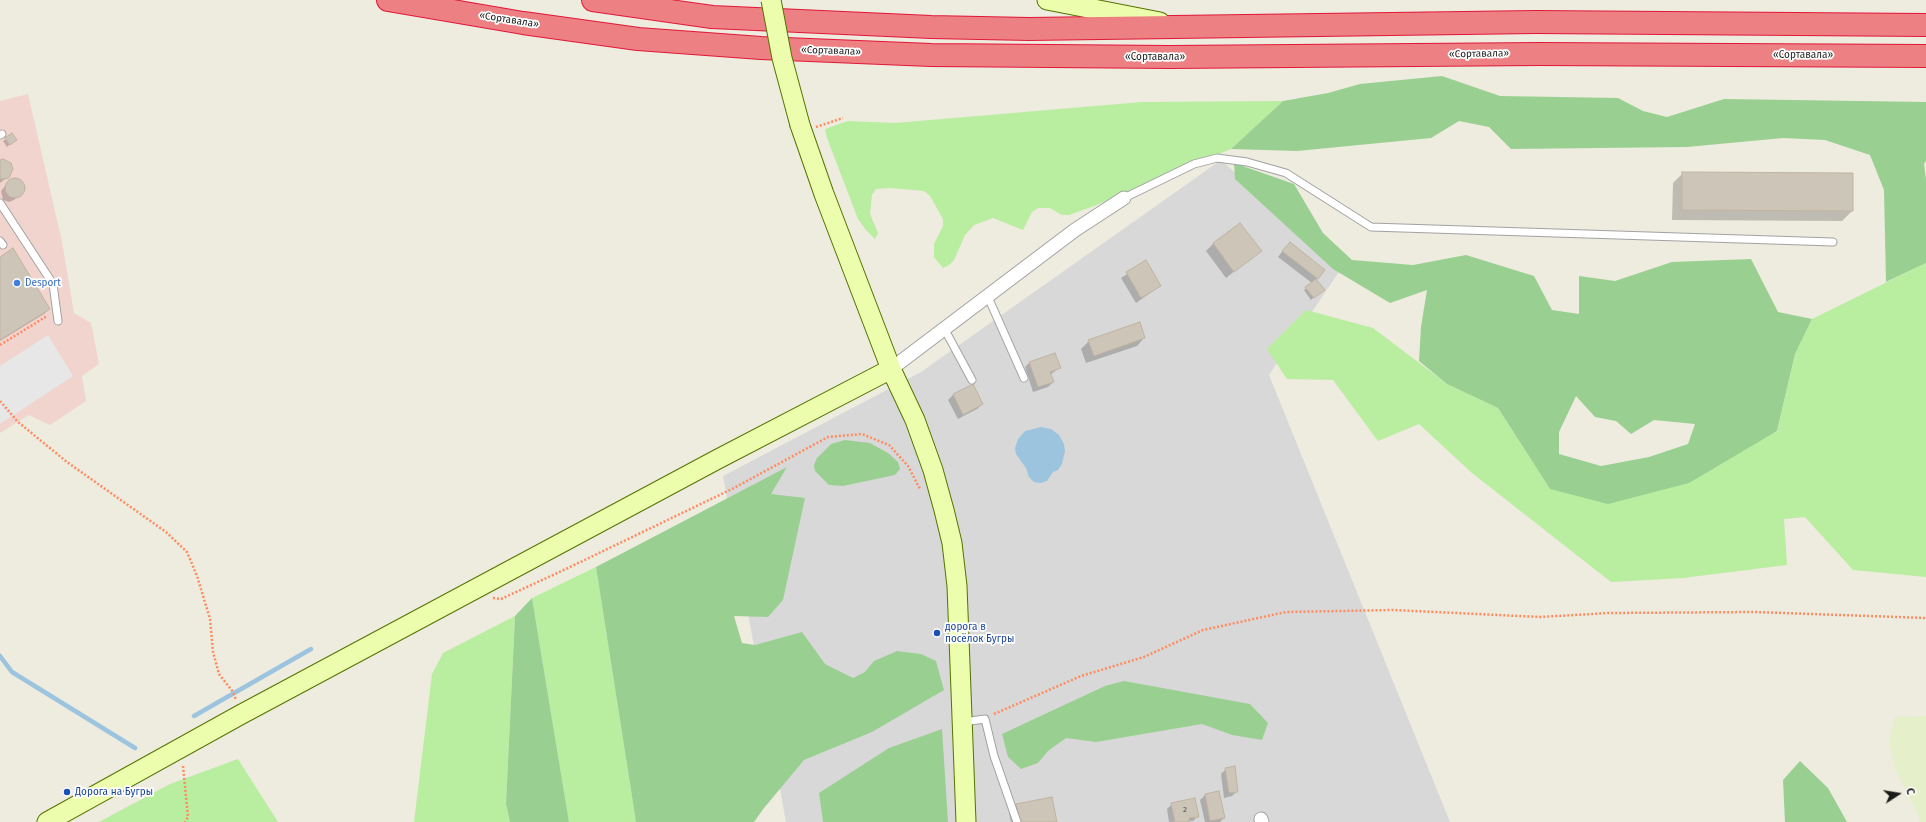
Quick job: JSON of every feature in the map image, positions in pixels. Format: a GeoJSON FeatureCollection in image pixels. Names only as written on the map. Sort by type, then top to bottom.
{"type":"FeatureCollection","features":[{"type":"Feature","properties":{"kind":"highway","name":"«Сортавала»"},"geometry":{"type":"LineString","coordinates":[[388,0],[523,23],[638,39],[761,48],[931,55],[1170,57],[1540,54],[1926,56]]}},
{"type":"Feature","properties":{"kind":"highway"},"geometry":{"type":"LineString","coordinates":[[593,0],[712,17],[931,27],[1029,29],[1536,22],[1926,25]]}},
{"type":"Feature","properties":{"kind":"main road"},"geometry":{"type":"LineString","coordinates":[[771,0],[782,58],[802,128],[824,194],[891,369],[915,420],[933,470],[952,543],[958,586],[966,822]]}},
{"type":"Feature","properties":{"kind":"main road"},"geometry":{"type":"LineString","coordinates":[[1047,0],[1181,26]]}},
{"type":"Feature","properties":{"kind":"main road"},"geometry":{"type":"LineString","coordinates":[[47,822],[177,749],[718,459],[891,369]]}},
{"type":"Feature","properties":{"kind":"street"},"geometry":{"type":"LineString","coordinates":[[891,369],[945,330],[1075,230],[1124,198]]}},
{"type":"Feature","properties":{"kind":"lane"},"geometry":{"type":"LineString","coordinates":[[1124,198],[1194,164],[1217,158],[1247,162],[1286,173],[1371,227],[1833,242]]}},
{"type":"Feature","properties":{"kind":"lane"},"geometry":{"type":"LineString","coordinates":[[0,203],[53,284],[58,321]]}},
{"type":"Feature","properties":{"kind":"lane"},"geometry":{"type":"LineString","coordinates":[[988,297],[1024,378]]}},
{"type":"Feature","properties":{"kind":"lane"},"geometry":{"type":"LineString","coordinates":[[945,330],[972,380]]}},
{"type":"Feature","properties":{"kind":"lane"},"geometry":{"type":"LineString","coordinates":[[962,722],[984,719],[994,756],[1016,822]]}},
{"type":"Feature","properties":{"kind":"path"},"geometry":{"type":"LineString","coordinates":[[802,128],[843,118]]}},
{"type":"Feature","properties":{"kind":"path"},"geometry":{"type":"LineString","coordinates":[[0,345],[57,310]]}},
{"type":"Feature","properties":{"kind":"path"},"geometry":{"type":"LineString","coordinates":[[0,401],[18,422],[67,462],[166,532],[187,552],[197,576],[210,619],[213,652],[219,674],[233,692],[235,697]]}},
{"type":"Feature","properties":{"kind":"path"},"geometry":{"type":"LineString","coordinates":[[552,576],[734,488],[828,437],[862,434],[889,445],[908,466],[921,491]]}},
{"type":"Feature","properties":{"kind":"path"},"geometry":{"type":"LineString","coordinates":[[984,719],[1081,676],[1144,657],[1203,630],[1286,612],[1393,610],[1540,617],[1609,613],[1755,612],[1926,618]]}},
{"type":"Feature","properties":{"kind":"path"},"geometry":{"type":"LineString","coordinates":[[177,749],[184,772],[188,816],[185,822]]}},
{"type":"Feature","properties":{"kind":"shaded area"},"geometry":{"type":"Polygon","coordinates":[[[28,94],[62,242],[74,313],[91,323],[99,364],[82,376],[86,401],[50,425],[29,415],[0,433],[0,101],[28,94]]]}},
{"type":"Feature","properties":{"kind":"shaded area"},"geometry":{"type":"Polygon","coordinates":[[[1221,160],[1341,269],[1269,375],[1450,822],[786,822],[723,476],[921,372],[1221,160]]]}},
{"type":"Feature","properties":{"kind":"shaded area"},"geometry":{"type":"Polygon","coordinates":[[[48,335],[73,376],[0,424],[0,366],[48,335]]]}},
{"type":"Feature","properties":{"kind":"green space"},"geometry":{"type":"Polygon","coordinates":[[[1442,76],[1500,96],[1618,98],[1643,111],[1667,117],[1724,99],[1926,102],[1926,161],[1924,164],[1926,179],[1926,263],[1886,282],[1884,190],[1870,155],[1825,140],[1783,138],[1687,147],[1511,149],[1489,127],[1459,121],[1431,138],[1297,151],[1231,149],[1283,101],[1328,93],[1360,84],[1442,76]]]}},
{"type":"Feature","properties":{"kind":"green space"},"geometry":{"type":"Polygon","coordinates":[[[1283,101],[1231,149],[1094,206],[1069,215],[1062,215],[1050,208],[1038,208],[1032,212],[1023,230],[993,218],[974,225],[965,235],[954,260],[943,268],[934,257],[934,244],[943,226],[943,219],[930,196],[924,191],[890,188],[876,189],[872,195],[870,214],[878,233],[875,239],[858,219],[827,138],[825,129],[848,121],[895,123],[1142,102],[1283,101]]]}},
{"type":"Feature","properties":{"kind":"green space"},"geometry":{"type":"Polygon","coordinates":[[[1234,163],[1294,184],[1323,233],[1352,260],[1413,265],[1466,255],[1534,276],[1552,310],[1579,314],[1579,276],[1615,281],[1672,262],[1751,259],[1778,312],[1812,319],[1795,354],[1777,431],[1689,483],[1608,504],[1550,489],[1498,408],[1447,384],[1419,361],[1421,327],[1427,290],[1390,303],[1333,269],[1235,179],[1234,163]],[[1576,396],[1559,432],[1559,454],[1601,466],[1649,457],[1688,444],[1695,424],[1654,420],[1631,434],[1616,421],[1595,417],[1576,396]]]}},
{"type":"Feature","properties":{"kind":"green space"},"geometry":{"type":"Polygon","coordinates":[[[1926,263],[1926,577],[1853,570],[1805,517],[1784,519],[1787,565],[1683,578],[1611,582],[1472,473],[1419,424],[1378,441],[1333,380],[1287,379],[1267,349],[1306,310],[1373,328],[1447,384],[1498,408],[1550,489],[1777,432],[1795,354],[1812,319],[1926,263]]]}},
{"type":"Feature","properties":{"kind":"green space"},"geometry":{"type":"Polygon","coordinates":[[[845,440],[870,443],[888,453],[898,462],[900,469],[895,475],[843,486],[829,485],[815,471],[814,465],[817,458],[831,444],[845,440]]]}},
{"type":"Feature","properties":{"kind":"green space"},"geometry":{"type":"Polygon","coordinates":[[[787,467],[771,494],[805,498],[783,600],[768,617],[734,616],[742,643],[755,645],[802,632],[825,664],[853,678],[865,672],[874,661],[897,651],[921,654],[936,661],[944,690],[872,732],[804,760],[754,822],[636,822],[596,567],[787,467]]]}},
{"type":"Feature","properties":{"kind":"green space"},"geometry":{"type":"Polygon","coordinates":[[[596,567],[636,822],[569,822],[532,598],[596,567]]]}},
{"type":"Feature","properties":{"kind":"green space"},"geometry":{"type":"Polygon","coordinates":[[[532,598],[569,822],[510,822],[506,804],[515,616],[532,598]]]}},
{"type":"Feature","properties":{"kind":"green space"},"geometry":{"type":"Polygon","coordinates":[[[515,616],[506,804],[510,822],[414,822],[432,674],[443,653],[515,616]]]}},
{"type":"Feature","properties":{"kind":"green space"},"geometry":{"type":"Polygon","coordinates":[[[1124,681],[1250,704],[1268,723],[1262,740],[1232,735],[1202,724],[1096,742],[1066,738],[1048,751],[1038,763],[1021,769],[1008,757],[1002,734],[1105,686],[1124,681]]]}},
{"type":"Feature","properties":{"kind":"green space"},"geometry":{"type":"Polygon","coordinates":[[[1926,716],[1926,822],[1919,822],[1918,814],[1896,771],[1889,742],[1895,717],[1926,716]]]}},
{"type":"Feature","properties":{"kind":"green space"},"geometry":{"type":"Polygon","coordinates":[[[942,729],[948,822],[823,822],[819,793],[889,748],[942,729]]]}},
{"type":"Feature","properties":{"kind":"green space"},"geometry":{"type":"Polygon","coordinates":[[[238,759],[278,822],[99,822],[170,784],[238,759]]]}},
{"type":"Feature","properties":{"kind":"green space"},"geometry":{"type":"Polygon","coordinates":[[[1800,761],[1828,788],[1847,822],[1785,822],[1783,780],[1800,761]]]}},
{"type":"Feature","properties":{"kind":"water"},"geometry":{"type":"Polygon","coordinates":[[[1041,427],[1051,429],[1059,435],[1064,444],[1065,451],[1062,464],[1058,470],[1053,472],[1047,481],[1041,483],[1034,482],[1029,477],[1026,468],[1016,454],[1015,448],[1018,439],[1025,431],[1041,427]]]}},
{"type":"Feature","properties":{"kind":"building"},"geometry":{"type":"Polygon","coordinates":[[[12,133],[17,140],[10,145],[5,138],[12,133]]]}},
{"type":"Feature","properties":{"kind":"building"},"geometry":{"type":"Polygon","coordinates":[[[3,159],[11,163],[13,169],[9,178],[0,179],[0,160],[3,159]]]}},
{"type":"Feature","properties":{"kind":"building"},"geometry":{"type":"Polygon","coordinates":[[[1682,172],[1853,173],[1853,211],[1682,210],[1682,172]]]}},
{"type":"Feature","properties":{"kind":"building"},"geometry":{"type":"Polygon","coordinates":[[[15,178],[22,181],[25,188],[22,195],[15,198],[8,195],[5,188],[8,181],[15,178]]]}},
{"type":"Feature","properties":{"kind":"building"},"geometry":{"type":"Polygon","coordinates":[[[1240,223],[1262,251],[1234,272],[1213,243],[1240,223]]]}},
{"type":"Feature","properties":{"kind":"building"},"geometry":{"type":"Polygon","coordinates":[[[1290,242],[1325,270],[1318,279],[1282,251],[1290,242]]]}},
{"type":"Feature","properties":{"kind":"building","name":"Desport"},"geometry":{"type":"Polygon","coordinates":[[[13,248],[50,309],[0,340],[0,257],[13,248]]]}},
{"type":"Feature","properties":{"kind":"building"},"geometry":{"type":"Polygon","coordinates":[[[1146,260],[1161,286],[1141,298],[1126,272],[1146,260]]]}},
{"type":"Feature","properties":{"kind":"building"},"geometry":{"type":"Polygon","coordinates":[[[1316,279],[1325,290],[1314,298],[1305,287],[1316,279]]]}},
{"type":"Feature","properties":{"kind":"building"},"geometry":{"type":"Polygon","coordinates":[[[1140,322],[1145,338],[1094,356],[1088,340],[1140,322]]]}},
{"type":"Feature","properties":{"kind":"building"},"geometry":{"type":"Polygon","coordinates":[[[1055,353],[1061,368],[1050,372],[1054,382],[1038,387],[1029,362],[1055,353]]]}},
{"type":"Feature","properties":{"kind":"building"},"geometry":{"type":"Polygon","coordinates":[[[973,384],[983,404],[963,415],[953,394],[973,384]]]}},
{"type":"Feature","properties":{"kind":"building"},"geometry":{"type":"Polygon","coordinates":[[[1235,766],[1238,792],[1229,793],[1225,768],[1235,766]]]}},
{"type":"Feature","properties":{"kind":"building"},"geometry":{"type":"Polygon","coordinates":[[[1219,791],[1225,818],[1210,821],[1205,794],[1219,791]]]}},
{"type":"Feature","properties":{"kind":"building"},"geometry":{"type":"Polygon","coordinates":[[[1052,797],[1057,822],[1020,822],[1016,804],[1052,797]]]}},
{"type":"Feature","properties":{"kind":"building"},"geometry":{"type":"Polygon","coordinates":[[[1195,798],[1199,817],[1189,818],[1189,822],[1175,822],[1171,803],[1195,798]]]}},
{"type":"Feature","properties":{"kind":"waterway"},"geometry":{"type":"LineString","coordinates":[[194,716],[311,649]]}},
{"type":"Feature","properties":{"kind":"waterway"},"geometry":{"type":"LineString","coordinates":[[0,656],[12,672],[135,748]]}},
{"type":"Feature","properties":{"kind":"place","name":"Desport"},"geometry":{"type":"Point","coordinates":[17,283]}},
{"type":"Feature","properties":{"kind":"place","name":"дорога в посёлок Бугры"},"geometry":{"type":"Point","coordinates":[937,633]}},
{"type":"Feature","properties":{"kind":"place","name":"Дорога на Бугры"},"geometry":{"type":"Point","coordinates":[67,792]}}]}
